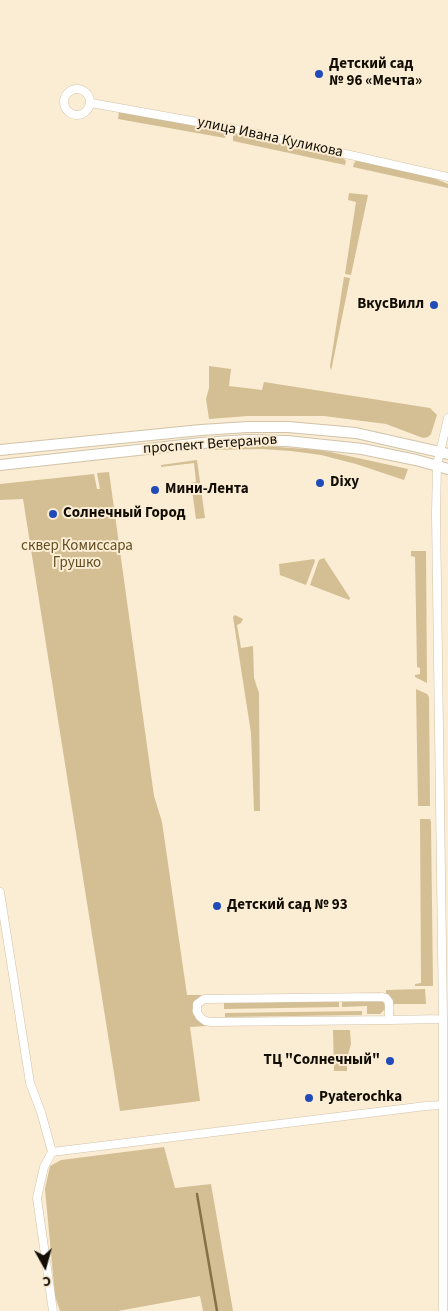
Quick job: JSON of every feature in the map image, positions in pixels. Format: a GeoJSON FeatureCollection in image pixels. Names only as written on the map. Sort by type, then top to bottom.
{"type":"FeatureCollection","features":[{"type":"Feature","properties":{"kind":"main road","name":"проспект Ветеранов"},"geometry":{"type":"LineString","coordinates":[[0,450],[201,430],[278,427],[356,433],[444,453]]}},
{"type":"Feature","properties":{"kind":"main road","name":"проспект Ветеранов"},"geometry":{"type":"LineString","coordinates":[[0,464],[202,443],[287,440],[362,449],[438,465],[448,469]]}},
{"type":"Feature","properties":{"kind":"street","name":"улица Ивана Куликова"},"geometry":{"type":"LineString","coordinates":[[91,103],[231,128],[448,177]]}},
{"type":"Feature","properties":{"kind":"street"},"geometry":{"type":"LineString","coordinates":[[443,1311],[442,1019],[445,996],[436,548],[438,465],[444,453],[448,418]]}},
{"type":"Feature","properties":{"kind":"street"},"geometry":{"type":"LineString","coordinates":[[0,892],[30,1083],[48,1133],[52,1152],[44,1167],[38,1198],[53,1311]]}},
{"type":"Feature","properties":{"kind":"street"},"geometry":{"type":"LineString","coordinates":[[389,1020],[389,1002],[386,998],[381,997],[211,999],[199,1001],[196,1007],[200,1017],[211,1022],[389,1020],[442,1019]]}},
{"type":"Feature","properties":{"kind":"street"},"geometry":{"type":"LineString","coordinates":[[52,1152],[443,1105]]}},
{"type":"Feature","properties":{"kind":"green space"},"geometry":{"type":"Polygon","coordinates":[[[119,112],[224,131],[226,135],[225,138],[118,119],[119,112]]]}},
{"type":"Feature","properties":{"kind":"green space"},"geometry":{"type":"Polygon","coordinates":[[[237,133],[343,158],[346,161],[345,165],[233,141],[233,136],[237,133]]]}},
{"type":"Feature","properties":{"kind":"green space"},"geometry":{"type":"Polygon","coordinates":[[[357,160],[431,177],[448,184],[448,188],[353,167],[357,160]]]}},
{"type":"Feature","properties":{"kind":"green space"},"geometry":{"type":"Polygon","coordinates":[[[349,193],[368,195],[351,275],[345,274],[356,202],[348,200],[349,193]]]}},
{"type":"Feature","properties":{"kind":"green space"},"geometry":{"type":"Polygon","coordinates":[[[344,277],[350,278],[331,371],[330,366],[344,277]]]}},
{"type":"Feature","properties":{"kind":"green space"},"geometry":{"type":"Polygon","coordinates":[[[209,366],[231,369],[229,386],[262,390],[264,382],[430,408],[437,415],[431,434],[423,438],[386,424],[324,416],[248,416],[209,419],[206,399],[209,388],[209,366]]]}},
{"type":"Feature","properties":{"kind":"green space"},"geometry":{"type":"Polygon","coordinates":[[[263,446],[321,450],[408,469],[404,480],[321,455],[262,449],[209,450],[211,448],[263,446]]]}},
{"type":"Feature","properties":{"kind":"green space"},"geometry":{"type":"Polygon","coordinates":[[[197,460],[205,518],[196,519],[191,483],[196,482],[194,463],[161,467],[161,465],[197,460]]]}},
{"type":"Feature","properties":{"kind":"green space","name":"сквер Комиссара Грушко"},"geometry":{"type":"Polygon","coordinates":[[[109,472],[154,796],[162,822],[187,995],[204,995],[194,1003],[192,1011],[197,1020],[207,1026],[190,1027],[200,1101],[120,1111],[23,499],[0,500],[0,484],[94,474],[97,489],[100,489],[97,473],[109,472]]]}},
{"type":"Feature","properties":{"kind":"green space"},"geometry":{"type":"Polygon","coordinates":[[[411,551],[426,551],[427,683],[415,677],[415,675],[420,674],[420,668],[417,667],[415,557],[411,556],[411,551]]]}},
{"type":"Feature","properties":{"kind":"green space"},"geometry":{"type":"Polygon","coordinates":[[[324,558],[350,598],[349,600],[310,585],[319,560],[324,558]]]}},
{"type":"Feature","properties":{"kind":"green space"},"geometry":{"type":"Polygon","coordinates":[[[314,559],[315,561],[306,585],[280,575],[279,564],[314,559]]]}},
{"type":"Feature","properties":{"kind":"green space"},"geometry":{"type":"Polygon","coordinates":[[[235,615],[243,619],[237,625],[241,648],[253,646],[254,678],[259,693],[260,811],[254,811],[251,733],[233,617],[235,615]]]}},
{"type":"Feature","properties":{"kind":"green space"},"geometry":{"type":"Polygon","coordinates":[[[416,689],[427,694],[429,697],[430,806],[418,806],[416,689]]]}},
{"type":"Feature","properties":{"kind":"green space"},"geometry":{"type":"Polygon","coordinates":[[[420,819],[430,819],[431,822],[433,986],[415,986],[415,984],[421,983],[420,819]]]}},
{"type":"Feature","properties":{"kind":"green space"},"geometry":{"type":"Polygon","coordinates":[[[425,989],[426,1004],[392,1004],[392,999],[386,994],[386,990],[425,989]]]}},
{"type":"Feature","properties":{"kind":"green space"},"geometry":{"type":"Polygon","coordinates":[[[381,1000],[384,1003],[385,1009],[380,1014],[367,1014],[367,1006],[342,1007],[342,1001],[381,1000]]]}},
{"type":"Feature","properties":{"kind":"green space"},"geometry":{"type":"Polygon","coordinates":[[[339,1001],[339,1007],[224,1009],[224,1003],[339,1001]]]}},
{"type":"Feature","properties":{"kind":"green space"},"geometry":{"type":"Polygon","coordinates":[[[362,1011],[362,1015],[225,1017],[225,1013],[362,1011]]]}},
{"type":"Feature","properties":{"kind":"green space"},"geometry":{"type":"Polygon","coordinates":[[[333,1030],[350,1030],[351,1044],[347,1058],[347,1071],[334,1071],[333,1030]]]}},
{"type":"Feature","properties":{"kind":"green space"},"geometry":{"type":"Polygon","coordinates":[[[164,1147],[175,1188],[211,1184],[233,1311],[203,1311],[200,1296],[118,1311],[60,1311],[55,1296],[45,1189],[50,1166],[61,1160],[164,1147]]]}},
{"type":"Feature","properties":{"kind":"waterway"},"geometry":{"type":"LineString","coordinates":[[197,1194],[217,1311]]}},
{"type":"Feature","properties":{"kind":"place","name":"Детский сад № 96 «Мечта»"},"geometry":{"type":"Point","coordinates":[319,74]}},
{"type":"Feature","properties":{"kind":"place","name":"ВкусВилл"},"geometry":{"type":"Point","coordinates":[434,305]}},
{"type":"Feature","properties":{"kind":"place","name":"Dixy"},"geometry":{"type":"Point","coordinates":[320,483]}},
{"type":"Feature","properties":{"kind":"place","name":"Мини-Лента"},"geometry":{"type":"Point","coordinates":[155,490]}},
{"type":"Feature","properties":{"kind":"place","name":"Солнечный Город"},"geometry":{"type":"Point","coordinates":[53,514]}},
{"type":"Feature","properties":{"kind":"place","name":"Детский сад № 93"},"geometry":{"type":"Point","coordinates":[217,906]}},
{"type":"Feature","properties":{"kind":"place","name":"ТЦ \"Солнечный\""},"geometry":{"type":"Point","coordinates":[390,1061]}},
{"type":"Feature","properties":{"kind":"place","name":"Pyaterochka"},"geometry":{"type":"Point","coordinates":[309,1098]}}]}
